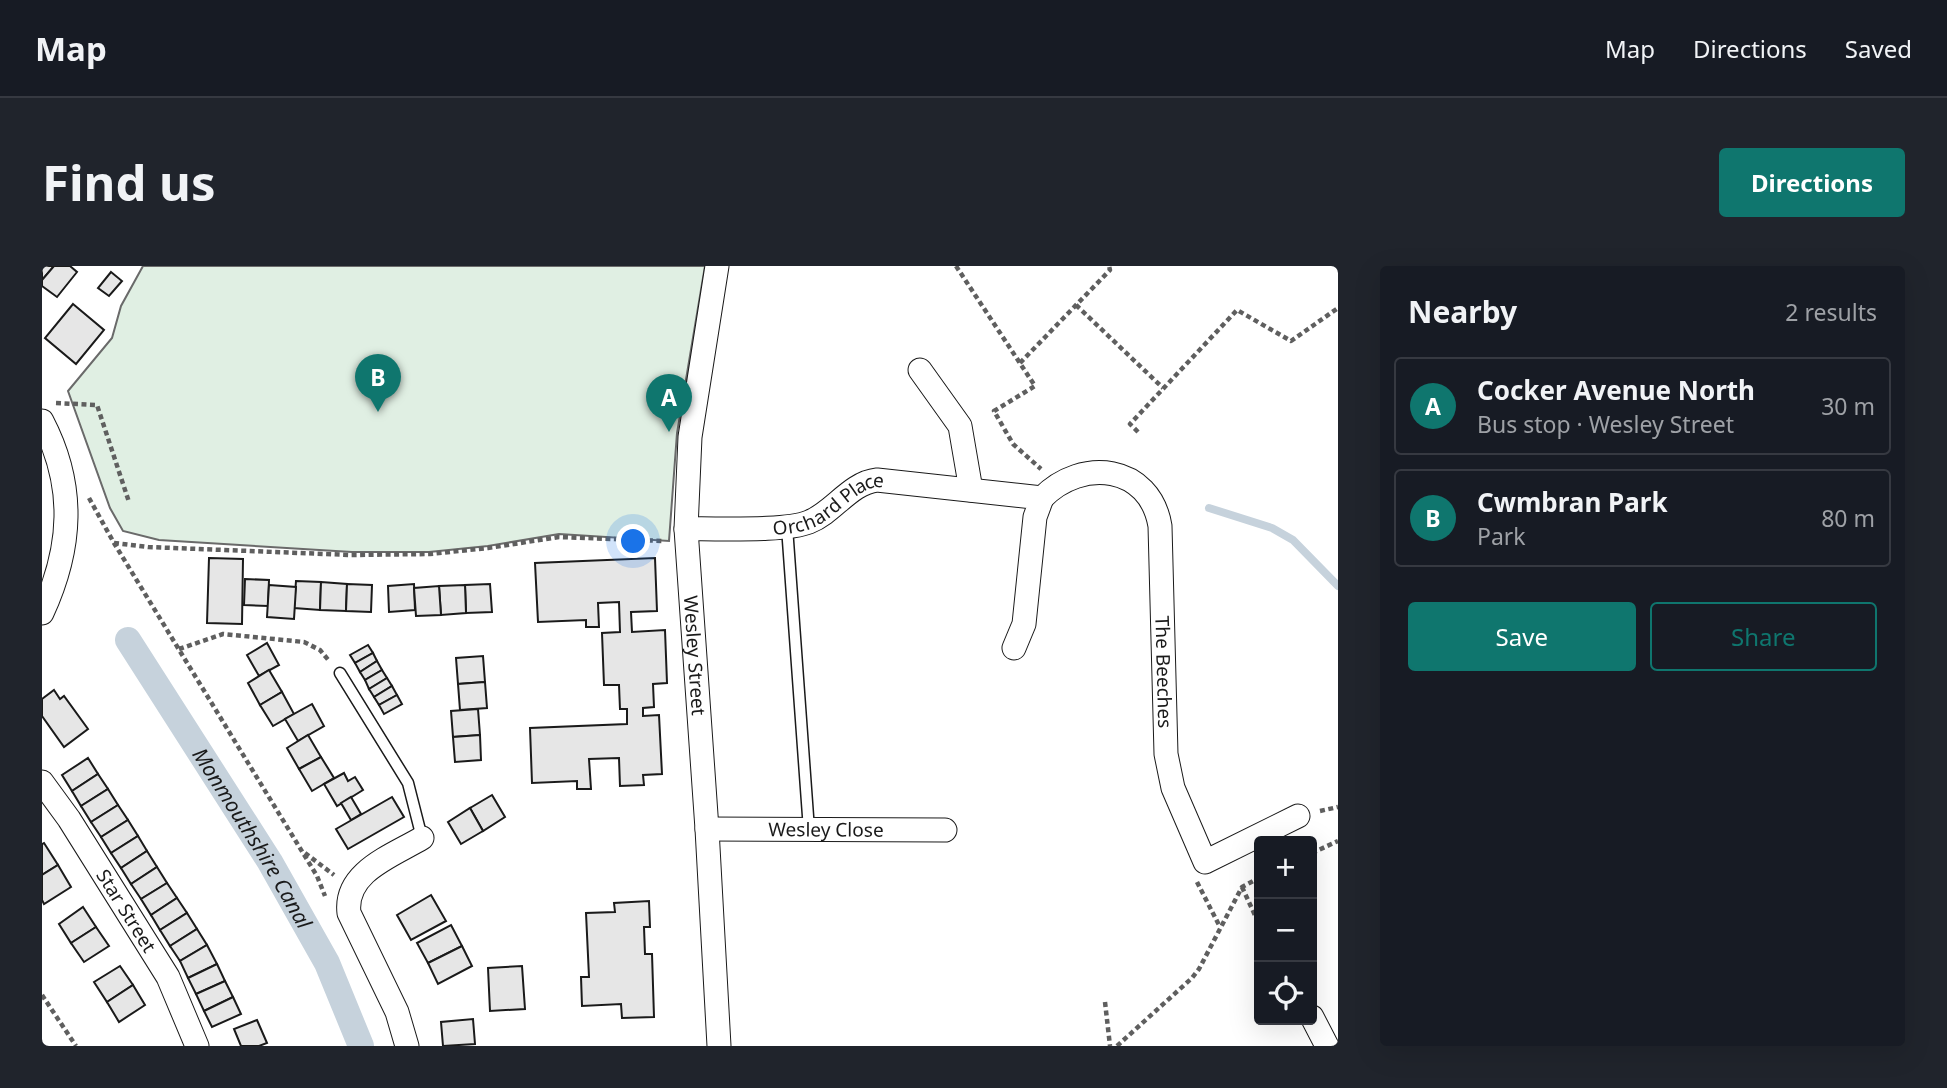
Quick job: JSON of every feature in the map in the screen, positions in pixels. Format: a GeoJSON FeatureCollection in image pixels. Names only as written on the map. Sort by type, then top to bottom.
{"type":"FeatureCollection","features":[{"type":"Feature","properties":{"kind":"street","name":"Wesley Street"},"geometry":{"type":"LineString","coordinates":[[718,266],[690,437],[686,535],[719,1046]]}},
{"type":"Feature","properties":{"kind":"street"},"geometry":{"type":"LineString","coordinates":[[920,370],[960,426],[971,490]]}},
{"type":"Feature","properties":{"kind":"street"},"geometry":{"type":"LineString","coordinates":[[42,613],[56,579],[67,521],[66,498],[49,412]]}},
{"type":"Feature","properties":{"kind":"street","name":"The Beeches"},"geometry":{"type":"LineString","coordinates":[[1050,491],[1080,474],[1094,471],[1107,473],[1138,486],[1154,501],[1160,526],[1166,754],[1173,788],[1205,862],[1298,816]]}},
{"type":"Feature","properties":{"kind":"street","name":"Orchard Place"},"geometry":{"type":"LineString","coordinates":[[686,535],[806,524],[863,483],[870,481],[971,490],[1050,491]]}},
{"type":"Feature","properties":{"kind":"street"},"geometry":{"type":"LineString","coordinates":[[1014,648],[1024,624],[1035,517],[1050,491]]}},
{"type":"Feature","properties":{"kind":"street","name":"Star Street"},"geometry":{"type":"LineString","coordinates":[[42,782],[69,819],[168,977],[191,1044]]}},
{"type":"Feature","properties":{"kind":"street","name":"Wesley Close"},"geometry":{"type":"LineString","coordinates":[[707,829],[945,830]]}},
{"type":"Feature","properties":{"kind":"street"},"geometry":{"type":"LineString","coordinates":[[407,1046],[397,1012],[349,913],[348,902],[350,890],[367,871],[422,838]]}},
{"type":"Feature","properties":{"kind":"street"},"geometry":{"type":"LineString","coordinates":[[1316,1025],[1327,1046]]}},
{"type":"Feature","properties":{"kind":"lane"},"geometry":{"type":"LineString","coordinates":[[787,527],[809,830]]}},
{"type":"Feature","properties":{"kind":"lane"},"geometry":{"type":"LineString","coordinates":[[340,673],[408,783],[422,838]]}},
{"type":"Feature","properties":{"kind":"path"},"geometry":{"type":"LineString","coordinates":[[956,266],[1035,386],[994,411],[1013,444],[1050,491]]}},
{"type":"Feature","properties":{"kind":"path"},"geometry":{"type":"LineString","coordinates":[[1020,363],[1110,270],[1109,266]]}},
{"type":"Feature","properties":{"kind":"path"},"geometry":{"type":"LineString","coordinates":[[1076,305],[1163,388]]}},
{"type":"Feature","properties":{"kind":"path"},"geometry":{"type":"LineString","coordinates":[[1138,432],[1130,424],[1237,310],[1291,341],[1338,307]]}},
{"type":"Feature","properties":{"kind":"path"},"geometry":{"type":"LineString","coordinates":[[49,412],[97,405],[129,502]]}},
{"type":"Feature","properties":{"kind":"path"},"geometry":{"type":"LineString","coordinates":[[66,498],[88,497],[321,883],[326,899]]}},
{"type":"Feature","properties":{"kind":"path"},"geometry":{"type":"LineString","coordinates":[[114,543],[148,547],[351,555],[430,554],[559,537],[686,535]]}},
{"type":"Feature","properties":{"kind":"path"},"geometry":{"type":"LineString","coordinates":[[178,649],[223,634],[304,642],[320,650],[340,673]]}},
{"type":"Feature","properties":{"kind":"path"},"geometry":{"type":"LineString","coordinates":[[1317,851],[1338,841]]}},
{"type":"Feature","properties":{"kind":"path"},"geometry":{"type":"LineString","coordinates":[[302,851],[350,890]]}},
{"type":"Feature","properties":{"kind":"path"},"geometry":{"type":"LineString","coordinates":[[1117,1046],[1196,973],[1242,887],[1254,881]]}},
{"type":"Feature","properties":{"kind":"path"},"geometry":{"type":"LineString","coordinates":[[1242,887],[1254,913]]}},
{"type":"Feature","properties":{"kind":"path"},"geometry":{"type":"LineString","coordinates":[[42,995],[76,1046]]}},
{"type":"Feature","properties":{"kind":"path"},"geometry":{"type":"LineString","coordinates":[[1105,1002],[1110,1046]]}},
{"type":"Feature","properties":{"kind":"green space"},"geometry":{"type":"Polygon","coordinates":[[[143,266],[705,266],[677,433],[669,541],[559,534],[488,546],[429,552],[352,552],[159,540],[123,531],[110,508],[68,391],[112,338],[121,306],[143,266]]]}},
{"type":"Feature","properties":{"kind":"building"},"geometry":{"type":"Polygon","coordinates":[[[42,266],[54,266],[42,280],[42,266]]]}},
{"type":"Feature","properties":{"kind":"building"},"geometry":{"type":"Polygon","coordinates":[[[54,266],[70,266],[77,272],[57,297],[42,286],[42,280],[54,266]]]}},
{"type":"Feature","properties":{"kind":"building"},"geometry":{"type":"Polygon","coordinates":[[[111,272],[122,281],[109,296],[98,288],[111,272]]]}},
{"type":"Feature","properties":{"kind":"building"},"geometry":{"type":"Polygon","coordinates":[[[73,304],[104,330],[76,364],[45,338],[73,304]]]}},
{"type":"Feature","properties":{"kind":"building"},"geometry":{"type":"Polygon","coordinates":[[[209,558],[243,559],[242,624],[207,623],[209,558]]]}},
{"type":"Feature","properties":{"kind":"building"},"geometry":{"type":"Polygon","coordinates":[[[655,558],[657,611],[631,612],[632,632],[665,630],[667,683],[653,684],[654,707],[643,708],[643,716],[659,715],[662,774],[643,775],[644,785],[620,786],[619,758],[589,759],[591,789],[577,789],[577,781],[532,783],[530,728],[627,724],[627,709],[620,709],[619,685],[604,685],[602,633],[620,632],[619,602],[598,603],[599,627],[586,627],[586,620],[538,622],[535,563],[655,558]]]}},
{"type":"Feature","properties":{"kind":"building"},"geometry":{"type":"Polygon","coordinates":[[[245,579],[269,580],[268,606],[244,605],[245,579]]]}},
{"type":"Feature","properties":{"kind":"building"},"geometry":{"type":"Polygon","coordinates":[[[296,581],[321,582],[320,610],[294,608],[296,581]]]}},
{"type":"Feature","properties":{"kind":"building"},"geometry":{"type":"Polygon","coordinates":[[[321,582],[347,584],[346,611],[320,610],[321,582]]]}},
{"type":"Feature","properties":{"kind":"building"},"geometry":{"type":"Polygon","coordinates":[[[347,584],[372,585],[371,612],[346,611],[347,584]]]}},
{"type":"Feature","properties":{"kind":"building"},"geometry":{"type":"Polygon","coordinates":[[[414,584],[415,610],[389,612],[388,586],[414,584]]]}},
{"type":"Feature","properties":{"kind":"building"},"geometry":{"type":"Polygon","coordinates":[[[490,584],[492,612],[466,613],[465,585],[490,584]]]}},
{"type":"Feature","properties":{"kind":"building"},"geometry":{"type":"Polygon","coordinates":[[[269,585],[296,587],[294,619],[267,617],[269,585]]]}},
{"type":"Feature","properties":{"kind":"building"},"geometry":{"type":"Polygon","coordinates":[[[465,585],[466,613],[441,615],[439,586],[465,585]]]}},
{"type":"Feature","properties":{"kind":"building"},"geometry":{"type":"Polygon","coordinates":[[[439,586],[441,615],[416,616],[414,588],[439,586]]]}},
{"type":"Feature","properties":{"kind":"building"},"geometry":{"type":"Polygon","coordinates":[[[267,643],[279,665],[259,676],[247,655],[267,643]]]}},
{"type":"Feature","properties":{"kind":"building"},"geometry":{"type":"Polygon","coordinates":[[[368,645],[373,653],[355,663],[350,655],[368,645]]]}},
{"type":"Feature","properties":{"kind":"building"},"geometry":{"type":"Polygon","coordinates":[[[373,653],[377,661],[360,672],[355,663],[373,653]]]}},
{"type":"Feature","properties":{"kind":"building"},"geometry":{"type":"Polygon","coordinates":[[[483,656],[485,682],[458,684],[456,658],[483,656]]]}},
{"type":"Feature","properties":{"kind":"building"},"geometry":{"type":"Polygon","coordinates":[[[377,661],[382,670],[365,680],[360,672],[377,661]]]}},
{"type":"Feature","properties":{"kind":"building"},"geometry":{"type":"Polygon","coordinates":[[[269,670],[282,692],[260,705],[248,683],[269,670]]]}},
{"type":"Feature","properties":{"kind":"building"},"geometry":{"type":"Polygon","coordinates":[[[382,670],[387,678],[369,689],[365,680],[382,670]]]}},
{"type":"Feature","properties":{"kind":"building"},"geometry":{"type":"Polygon","coordinates":[[[387,678],[392,686],[374,697],[369,689],[387,678]]]}},
{"type":"Feature","properties":{"kind":"building"},"geometry":{"type":"Polygon","coordinates":[[[485,682],[487,708],[460,710],[458,684],[485,682]]]}},
{"type":"Feature","properties":{"kind":"building"},"geometry":{"type":"Polygon","coordinates":[[[392,686],[397,695],[379,705],[374,697],[392,686]]]}},
{"type":"Feature","properties":{"kind":"building"},"geometry":{"type":"Polygon","coordinates":[[[54,690],[60,699],[64,696],[88,729],[64,747],[42,716],[42,699],[54,690]]]}},
{"type":"Feature","properties":{"kind":"building"},"geometry":{"type":"Polygon","coordinates":[[[282,692],[294,714],[273,726],[260,705],[282,692]]]}},
{"type":"Feature","properties":{"kind":"building"},"geometry":{"type":"Polygon","coordinates":[[[397,695],[402,704],[384,714],[379,705],[397,695]]]}},
{"type":"Feature","properties":{"kind":"building"},"geometry":{"type":"Polygon","coordinates":[[[312,704],[324,726],[298,741],[285,719],[312,704]]]}},
{"type":"Feature","properties":{"kind":"building"},"geometry":{"type":"Polygon","coordinates":[[[478,709],[480,735],[453,737],[451,711],[478,709]]]}},
{"type":"Feature","properties":{"kind":"building"},"geometry":{"type":"Polygon","coordinates":[[[308,735],[321,757],[299,769],[287,748],[308,735]]]}},
{"type":"Feature","properties":{"kind":"building"},"geometry":{"type":"Polygon","coordinates":[[[480,735],[481,760],[455,762],[453,737],[480,735]]]}},
{"type":"Feature","properties":{"kind":"building"},"geometry":{"type":"Polygon","coordinates":[[[321,757],[334,778],[312,791],[299,769],[321,757]]]}},
{"type":"Feature","properties":{"kind":"building"},"geometry":{"type":"Polygon","coordinates":[[[88,758],[98,774],[72,791],[62,775],[88,758]]]}},
{"type":"Feature","properties":{"kind":"building"},"geometry":{"type":"Polygon","coordinates":[[[344,773],[348,781],[355,777],[363,790],[337,806],[324,784],[344,773]]]}},
{"type":"Feature","properties":{"kind":"building"},"geometry":{"type":"Polygon","coordinates":[[[98,774],[108,789],[81,806],[72,791],[98,774]]]}},
{"type":"Feature","properties":{"kind":"building"},"geometry":{"type":"Polygon","coordinates":[[[108,789],[118,805],[91,822],[81,806],[108,789]]]}},
{"type":"Feature","properties":{"kind":"building"},"geometry":{"type":"Polygon","coordinates":[[[492,795],[505,817],[483,831],[470,808],[492,795]]]}},
{"type":"Feature","properties":{"kind":"building"},"geometry":{"type":"Polygon","coordinates":[[[351,797],[361,814],[351,820],[341,803],[351,797]]]}},
{"type":"Feature","properties":{"kind":"building"},"geometry":{"type":"Polygon","coordinates":[[[392,797],[404,817],[348,849],[336,829],[392,797]]]}},
{"type":"Feature","properties":{"kind":"building"},"geometry":{"type":"Polygon","coordinates":[[[118,805],[128,820],[101,837],[91,822],[118,805]]]}},
{"type":"Feature","properties":{"kind":"building"},"geometry":{"type":"Polygon","coordinates":[[[470,808],[483,831],[461,844],[448,822],[470,808]]]}},
{"type":"Feature","properties":{"kind":"building"},"geometry":{"type":"Polygon","coordinates":[[[128,820],[138,836],[111,853],[101,837],[128,820]]]}},
{"type":"Feature","properties":{"kind":"building"},"geometry":{"type":"Polygon","coordinates":[[[138,836],[147,851],[121,868],[111,853],[138,836]]]}},
{"type":"Feature","properties":{"kind":"building"},"geometry":{"type":"Polygon","coordinates":[[[44,843],[58,865],[42,875],[42,844],[44,843]]]}},
{"type":"Feature","properties":{"kind":"building"},"geometry":{"type":"Polygon","coordinates":[[[147,851],[157,867],[131,884],[121,868],[147,851]]]}},
{"type":"Feature","properties":{"kind":"building"},"geometry":{"type":"Polygon","coordinates":[[[58,865],[71,887],[44,904],[42,875],[58,865]]]}},
{"type":"Feature","properties":{"kind":"building"},"geometry":{"type":"Polygon","coordinates":[[[157,867],[167,883],[141,899],[131,884],[157,867]]]}},
{"type":"Feature","properties":{"kind":"building"},"geometry":{"type":"Polygon","coordinates":[[[167,883],[177,898],[151,915],[141,899],[167,883]]]}},
{"type":"Feature","properties":{"kind":"building"},"geometry":{"type":"Polygon","coordinates":[[[431,895],[446,921],[411,940],[397,915],[431,895]]]}},
{"type":"Feature","properties":{"kind":"building"},"geometry":{"type":"Polygon","coordinates":[[[177,898],[187,913],[160,930],[151,915],[177,898]]]}},
{"type":"Feature","properties":{"kind":"building"},"geometry":{"type":"Polygon","coordinates":[[[649,901],[650,927],[644,927],[645,954],[652,954],[654,1017],[622,1018],[621,1004],[582,1006],[581,977],[589,977],[586,913],[615,912],[614,903],[649,901]]]}},
{"type":"Feature","properties":{"kind":"building"},"geometry":{"type":"Polygon","coordinates":[[[83,907],[96,927],[71,943],[59,924],[83,907]]]}},
{"type":"Feature","properties":{"kind":"building"},"geometry":{"type":"Polygon","coordinates":[[[187,913],[197,929],[170,946],[160,930],[187,913]]]}},
{"type":"Feature","properties":{"kind":"building"},"geometry":{"type":"Polygon","coordinates":[[[451,925],[462,946],[428,963],[417,943],[451,925]]]}},
{"type":"Feature","properties":{"kind":"building"},"geometry":{"type":"Polygon","coordinates":[[[96,927],[109,946],[84,962],[71,943],[96,927]]]}},
{"type":"Feature","properties":{"kind":"building"},"geometry":{"type":"Polygon","coordinates":[[[197,929],[207,945],[180,961],[170,946],[197,929]]]}},
{"type":"Feature","properties":{"kind":"building"},"geometry":{"type":"Polygon","coordinates":[[[207,945],[217,964],[188,978],[180,961],[207,945]]]}},
{"type":"Feature","properties":{"kind":"building"},"geometry":{"type":"Polygon","coordinates":[[[462,946],[472,966],[438,984],[428,963],[462,946]]]}},
{"type":"Feature","properties":{"kind":"building"},"geometry":{"type":"Polygon","coordinates":[[[217,964],[225,981],[196,994],[188,978],[217,964]]]}},
{"type":"Feature","properties":{"kind":"building"},"geometry":{"type":"Polygon","coordinates":[[[120,966],[133,985],[107,1002],[94,982],[120,966]]]}},
{"type":"Feature","properties":{"kind":"building"},"geometry":{"type":"Polygon","coordinates":[[[522,966],[525,1009],[490,1011],[488,968],[522,966]]]}},
{"type":"Feature","properties":{"kind":"building"},"geometry":{"type":"Polygon","coordinates":[[[225,981],[233,997],[204,1011],[196,994],[225,981]]]}},
{"type":"Feature","properties":{"kind":"building"},"geometry":{"type":"Polygon","coordinates":[[[133,985],[145,1005],[119,1022],[107,1002],[133,985]]]}},
{"type":"Feature","properties":{"kind":"building"},"geometry":{"type":"Polygon","coordinates":[[[233,997],[241,1014],[212,1027],[204,1011],[233,997]]]}},
{"type":"Feature","properties":{"kind":"building"},"geometry":{"type":"Polygon","coordinates":[[[473,1019],[475,1044],[443,1046],[441,1022],[473,1019]]]}},
{"type":"Feature","properties":{"kind":"building"},"geometry":{"type":"Polygon","coordinates":[[[257,1020],[267,1043],[241,1046],[234,1029],[257,1020]]]}},
{"type":"Feature","properties":{"kind":"waterway"},"geometry":{"type":"LineString","coordinates":[[1209,508],[1272,528],[1293,540],[1338,586]]}},
{"type":"Feature","properties":{"kind":"waterway","name":"Monmouthshire Canal"},"geometry":{"type":"LineString","coordinates":[[128,640],[270,862],[327,963],[361,1046]]}},
{"type":"Feature","properties":{"kind":"place","name":"Cwmbran Park"},"geometry":{"type":"Point","coordinates":[378,412]}},
{"type":"Feature","properties":{"kind":"place","name":"Cocker Avenue North"},"geometry":{"type":"Point","coordinates":[669,432]}}]}
